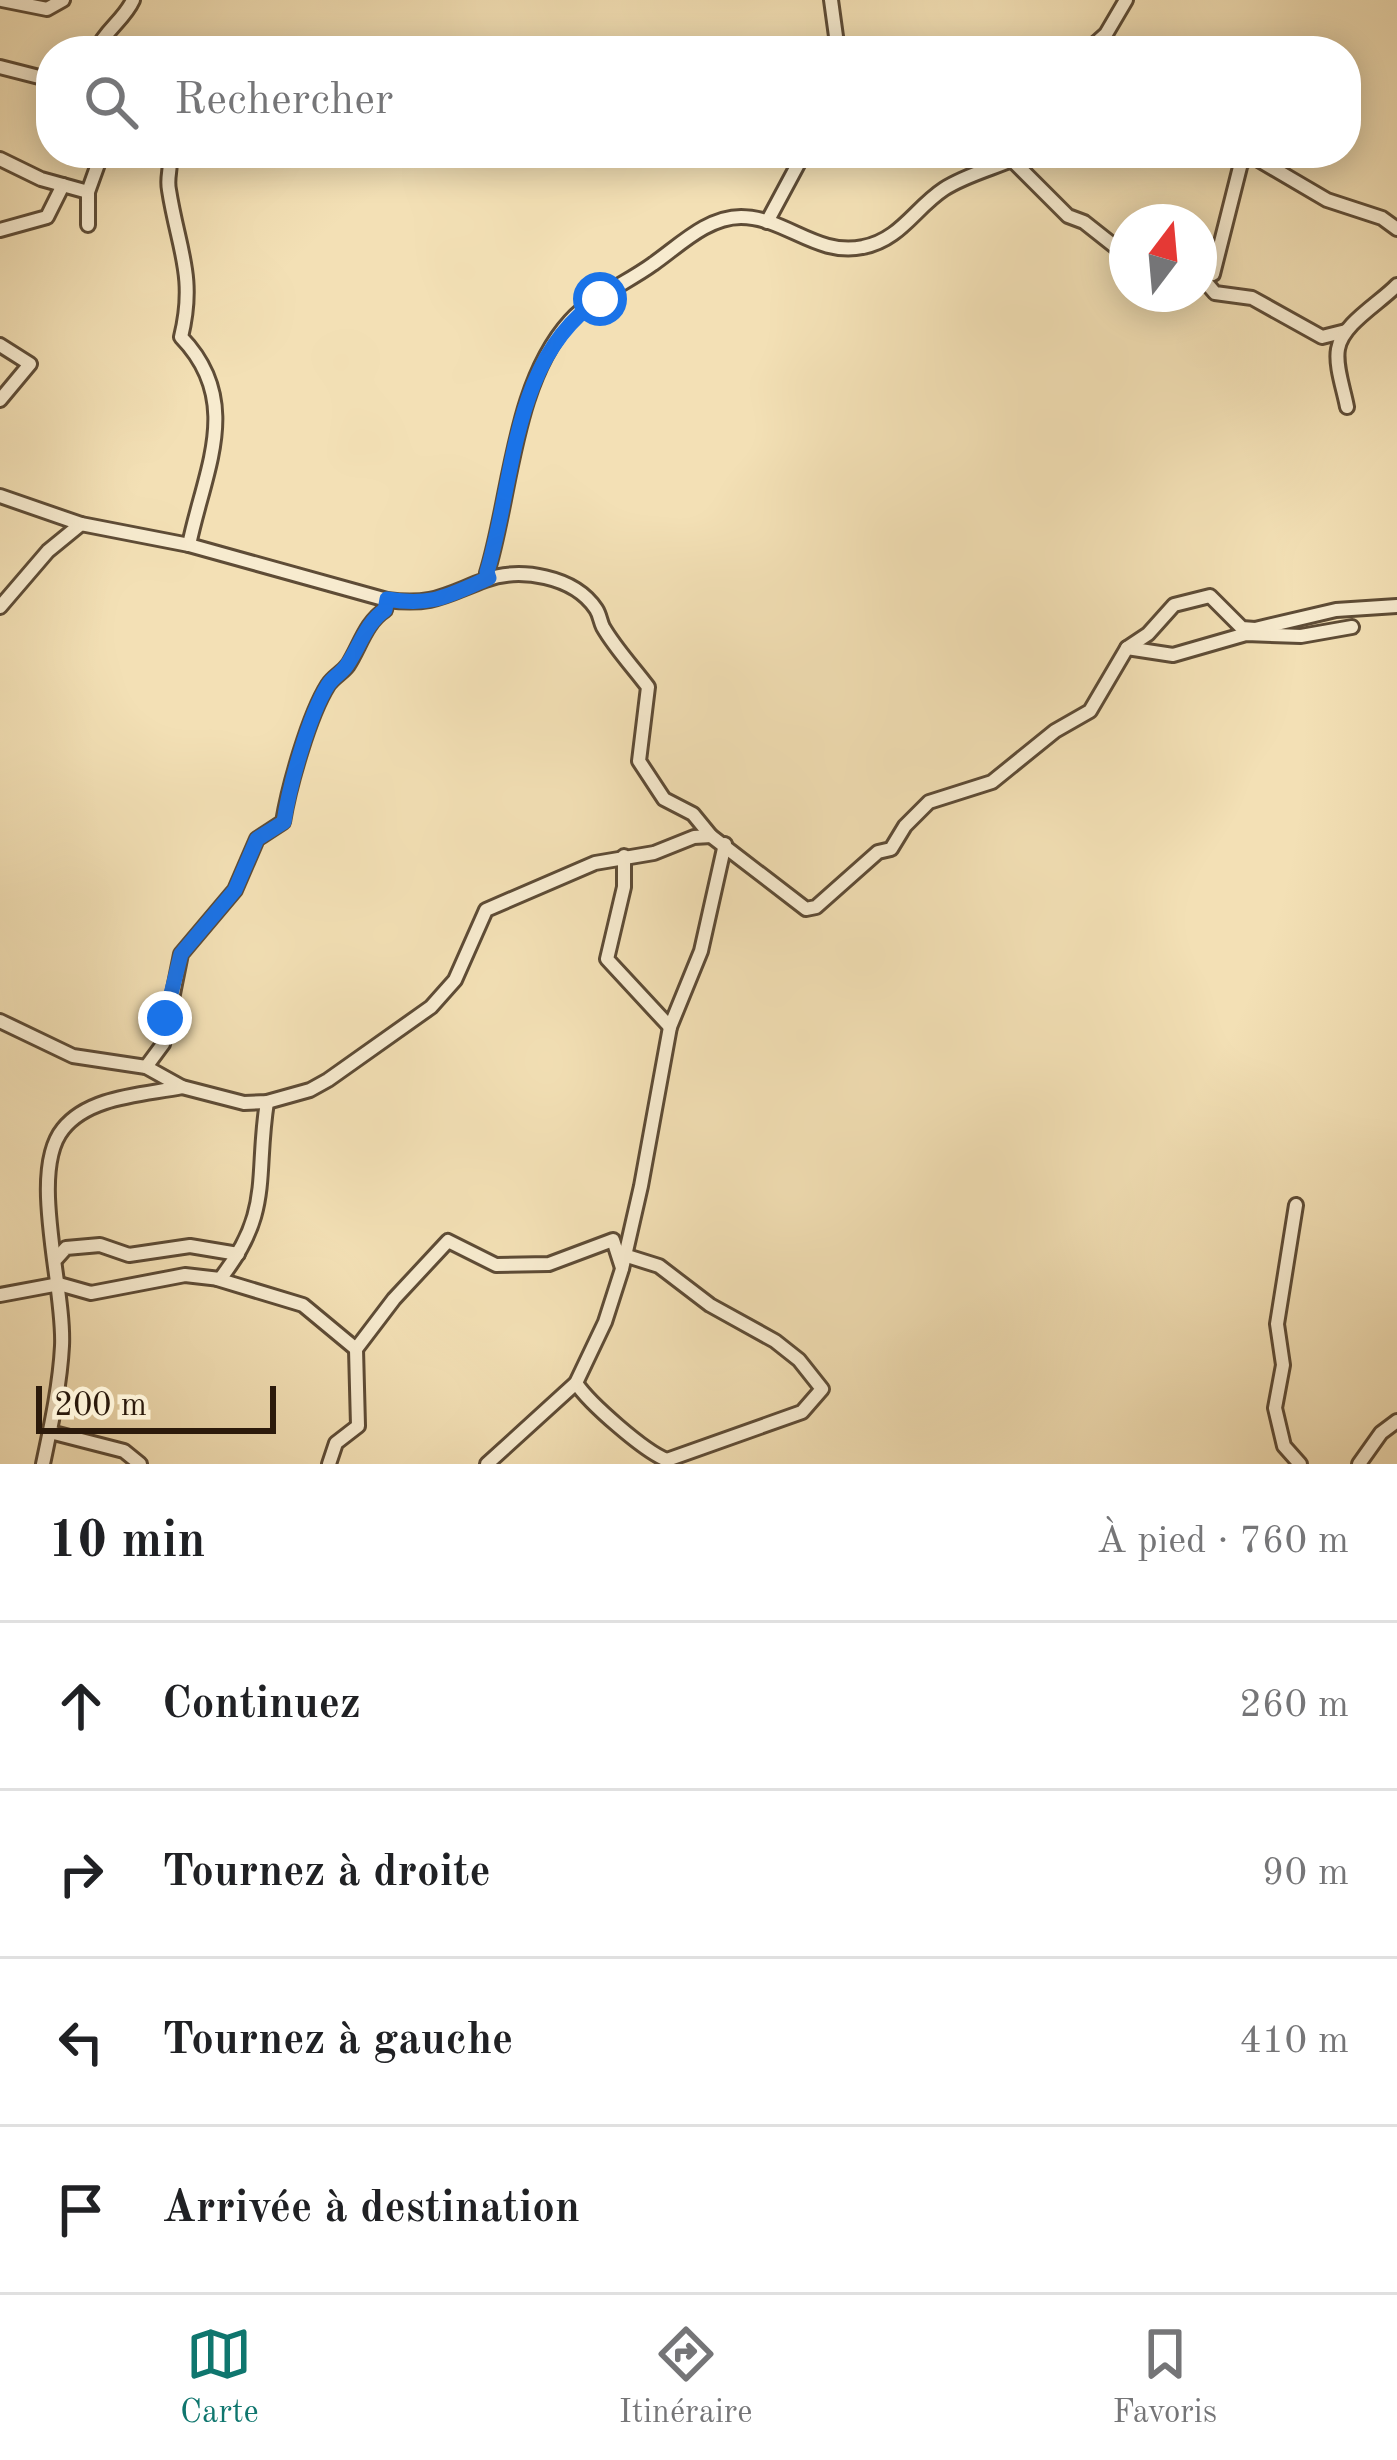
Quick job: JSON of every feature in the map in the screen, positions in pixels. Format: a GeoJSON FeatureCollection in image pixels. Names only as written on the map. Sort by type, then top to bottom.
{"type":"FeatureCollection","features":[{"type":"Feature","properties":{"kind":"street"},"geometry":{"type":"LineString","coordinates":[[2,0],[47,9],[63,0]]}},
{"type":"Feature","properties":{"kind":"street"},"geometry":{"type":"LineString","coordinates":[[102,36],[133,0]]}},
{"type":"Feature","properties":{"kind":"street"},"geometry":{"type":"LineString","coordinates":[[831,0],[836,36]]}},
{"type":"Feature","properties":{"kind":"street"},"geometry":{"type":"LineString","coordinates":[[1104,36],[1126,0]]}},
{"type":"Feature","properties":{"kind":"street"},"geometry":{"type":"LineString","coordinates":[[0,67],[36,76]]}},
{"type":"Feature","properties":{"kind":"street"},"geometry":{"type":"LineString","coordinates":[[0,160],[88,192]]}},
{"type":"Feature","properties":{"kind":"street"},"geometry":{"type":"LineString","coordinates":[[88,225],[88,192],[97,168]]}},
{"type":"Feature","properties":{"kind":"street"},"geometry":{"type":"LineString","coordinates":[[171,168],[167,180],[170,198],[190,279],[181,338],[203,366],[218,432],[189,545]]}},
{"type":"Feature","properties":{"kind":"street"},"geometry":{"type":"LineString","coordinates":[[767,222],[796,168]]}},
{"type":"Feature","properties":{"kind":"street"},"geometry":{"type":"LineString","coordinates":[[489,578],[522,419],[537,379],[570,321],[688,237],[717,222],[740,217],[767,222],[826,248],[864,247],[891,236],[950,185],[989,168]]}},
{"type":"Feature","properties":{"kind":"street"},"geometry":{"type":"LineString","coordinates":[[1025,168],[1068,216],[1109,242]]}},
{"type":"Feature","properties":{"kind":"street"},"geometry":{"type":"LineString","coordinates":[[1217,263],[1239,168]]}},
{"type":"Feature","properties":{"kind":"street"},"geometry":{"type":"LineString","coordinates":[[1272,168],[1327,200],[1382,218],[1397,229]]}},
{"type":"Feature","properties":{"kind":"street"},"geometry":{"type":"LineString","coordinates":[[0,230],[47,217],[63,185]]}},
{"type":"Feature","properties":{"kind":"street"},"geometry":{"type":"LineString","coordinates":[[1347,407],[1338,350],[1346,331],[1397,285]]}},
{"type":"Feature","properties":{"kind":"street"},"geometry":{"type":"LineString","coordinates":[[1217,293],[1265,304],[1322,337],[1346,331]]}},
{"type":"Feature","properties":{"kind":"street"},"geometry":{"type":"LineString","coordinates":[[0,345],[30,364],[0,400]]}},
{"type":"Feature","properties":{"kind":"street"},"geometry":{"type":"LineString","coordinates":[[0,496],[81,524],[189,545],[387,599],[439,601],[489,578],[516,572],[544,577],[578,594],[597,610],[602,625],[649,686],[640,761],[664,799],[693,814],[711,836],[806,909],[816,907],[878,852],[891,849],[928,802],[992,782],[1055,731],[1090,711],[1127,648],[1148,634],[1174,604],[1210,596],[1242,628],[1255,629],[1336,610],[1397,606]]}},
{"type":"Feature","properties":{"kind":"street"},"geometry":{"type":"LineString","coordinates":[[0,608],[49,551],[81,524]]}},
{"type":"Feature","properties":{"kind":"street"},"geometry":{"type":"LineString","coordinates":[[146,1067],[163,1044],[181,954],[235,890],[257,839],[284,822],[288,793],[321,699],[374,617],[385,610],[387,599]]}},
{"type":"Feature","properties":{"kind":"street"},"geometry":{"type":"LineString","coordinates":[[1127,648],[1173,655],[1246,634],[1301,636],[1352,627]]}},
{"type":"Feature","properties":{"kind":"street"},"geometry":{"type":"LineString","coordinates":[[0,1021],[73,1056],[146,1067],[182,1087],[244,1103],[267,1102],[328,1080],[431,1007],[455,980],[486,910],[582,868],[711,836]]}},
{"type":"Feature","properties":{"kind":"street"},"geometry":{"type":"LineString","coordinates":[[488,1464],[576,1383],[592,1355],[623,1262],[670,1027],[701,951],[725,844]]}},
{"type":"Feature","properties":{"kind":"street"},"geometry":{"type":"LineString","coordinates":[[624,856],[624,887],[607,959],[670,1027]]}},
{"type":"Feature","properties":{"kind":"street"},"geometry":{"type":"LineString","coordinates":[[43,1464],[62,1347],[57,1258],[46,1183],[50,1150],[62,1129],[81,1112],[182,1087]]}},
{"type":"Feature","properties":{"kind":"street"},"geometry":{"type":"LineString","coordinates":[[218,1279],[248,1240],[262,1187],[267,1102]]}},
{"type":"Feature","properties":{"kind":"street"},"geometry":{"type":"LineString","coordinates":[[1296,1205],[1277,1324],[1283,1365],[1275,1408],[1284,1446],[1300,1464]]}},
{"type":"Feature","properties":{"kind":"street"},"geometry":{"type":"LineString","coordinates":[[329,1464],[336,1443],[358,1426],[356,1349],[448,1241],[496,1265],[549,1264],[613,1240],[623,1262]]}},
{"type":"Feature","properties":{"kind":"street"},"geometry":{"type":"LineString","coordinates":[[57,1258],[70,1246],[92,1245],[129,1255],[190,1246],[238,1254]]}},
{"type":"Feature","properties":{"kind":"street"},"geometry":{"type":"LineString","coordinates":[[576,1383],[585,1396],[617,1420],[647,1457],[673,1460],[802,1412],[822,1389],[800,1360],[776,1341],[710,1305],[659,1266],[623,1262]]}},
{"type":"Feature","properties":{"kind":"street"},"geometry":{"type":"LineString","coordinates":[[0,1295],[59,1284],[91,1293],[184,1275],[218,1279],[303,1305],[356,1349]]}},
{"type":"Feature","properties":{"kind":"street"},"geometry":{"type":"LineString","coordinates":[[1359,1464],[1381,1433],[1397,1421]]}},
{"type":"Feature","properties":{"kind":"street"},"geometry":{"type":"LineString","coordinates":[[50,1432],[124,1451],[140,1464]]}},
{"type":"Feature","properties":{"kind":"route"},"geometry":{"type":"LineString","coordinates":[[165,1018],[181,954],[235,890],[257,839],[284,822],[288,793],[321,699],[374,617],[385,610],[387,599],[439,601],[489,578],[515,442],[529,397],[561,333],[600,299]]}}]}
